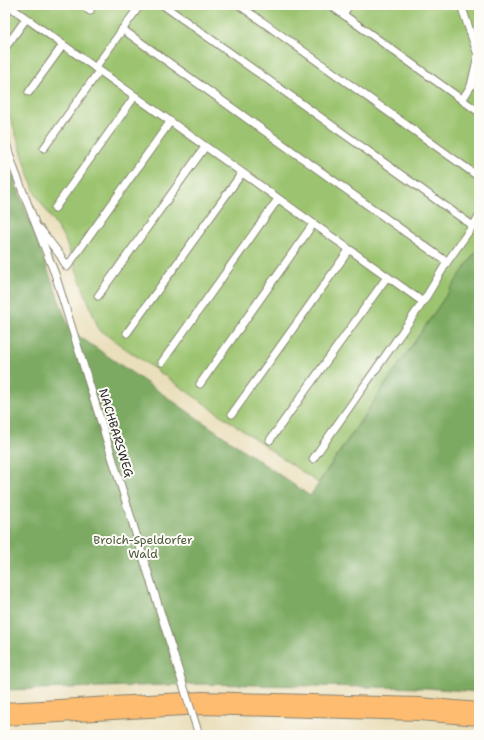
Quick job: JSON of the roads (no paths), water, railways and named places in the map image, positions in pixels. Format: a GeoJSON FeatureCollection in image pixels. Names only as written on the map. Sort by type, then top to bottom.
{"type":"FeatureCollection","features":[{"type":"Feature","properties":{"kind":"highway"},"geometry":{"type":"LineString","coordinates":[[5,714],[202,703],[419,709],[479,714]]}},
{"type":"Feature","properties":{"kind":"lane"},"geometry":{"type":"LineString","coordinates":[[5,5],[9,6],[423,302]]}},
{"type":"Feature","properties":{"kind":"lane"},"geometry":{"type":"LineString","coordinates":[[82,5],[90,11]]}},
{"type":"Feature","properties":{"kind":"lane"},"geometry":{"type":"LineString","coordinates":[[44,148],[122,29],[140,5]]}},
{"type":"Feature","properties":{"kind":"lane"},"geometry":{"type":"LineString","coordinates":[[163,5],[473,226]]}},
{"type":"Feature","properties":{"kind":"lane"},"geometry":{"type":"LineString","coordinates":[[239,5],[479,177]]}},
{"type":"Feature","properties":{"kind":"lane"},"geometry":{"type":"LineString","coordinates":[[330,5],[479,112]]}},
{"type":"Feature","properties":{"kind":"lane"},"geometry":{"type":"LineString","coordinates":[[343,14],[349,5]]}},
{"type":"Feature","properties":{"kind":"lane"},"geometry":{"type":"LineString","coordinates":[[461,5],[478,56],[471,86],[462,100]]}},
{"type":"Feature","properties":{"kind":"lane"},"geometry":{"type":"LineString","coordinates":[[5,48],[26,19]]}},
{"type":"Feature","properties":{"kind":"lane"},"geometry":{"type":"LineString","coordinates":[[122,29],[447,262]]}},
{"type":"Feature","properties":{"kind":"lane"},"geometry":{"type":"LineString","coordinates":[[29,92],[62,45]]}},
{"type":"Feature","properties":{"kind":"lane"},"geometry":{"type":"LineString","coordinates":[[55,208],[135,96]]}},
{"type":"Feature","properties":{"kind":"lane"},"geometry":{"type":"LineString","coordinates":[[35,222],[60,255],[67,267],[170,122]]}},
{"type":"Feature","properties":{"kind":"lane","name":"NACHBARSWEG"},"geometry":{"type":"LineString","coordinates":[[5,140],[14,169],[55,274],[199,735]]}},
{"type":"Feature","properties":{"kind":"lane"},"geometry":{"type":"LineString","coordinates":[[98,296],[205,147]]}},
{"type":"Feature","properties":{"kind":"lane"},"geometry":{"type":"LineString","coordinates":[[127,333],[242,173]]}},
{"type":"Feature","properties":{"kind":"lane"},"geometry":{"type":"LineString","coordinates":[[162,362],[278,199]]}},
{"type":"Feature","properties":{"kind":"lane"},"geometry":{"type":"LineString","coordinates":[[313,459],[423,302],[447,262],[479,217]]}},
{"type":"Feature","properties":{"kind":"lane"},"geometry":{"type":"LineString","coordinates":[[200,384],[314,224]]}},
{"type":"Feature","properties":{"kind":"lane"},"geometry":{"type":"LineString","coordinates":[[232,414],[349,250]]}},
{"type":"Feature","properties":{"kind":"lane"},"geometry":{"type":"LineString","coordinates":[[270,440],[387,277]]}},
{"type":"Feature","properties":{"kind":"park label","name":"Broich-Speldorfer Wald"},"geometry":{"type":"Point","coordinates":[143,547]}}]}
